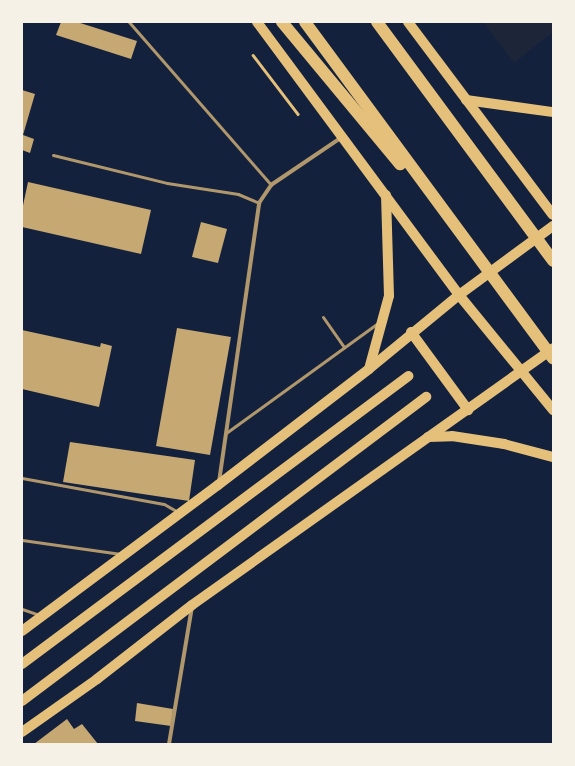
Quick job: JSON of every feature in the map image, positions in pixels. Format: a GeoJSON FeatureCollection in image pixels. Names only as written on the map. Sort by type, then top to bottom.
{"type":"FeatureCollection","features":[{"type":"Feature","properties":{"kind":"highway"},"geometry":{"type":"LineString","coordinates":[[282,22],[477,255]]}},
{"type":"Feature","properties":{"kind":"highway"},"geometry":{"type":"LineString","coordinates":[[305,22],[553,358]]}},
{"type":"Feature","properties":{"kind":"highway"},"geometry":{"type":"LineString","coordinates":[[377,22],[553,261]]}},
{"type":"Feature","properties":{"kind":"main road"},"geometry":{"type":"LineString","coordinates":[[257,22],[459,295],[553,410]]}},
{"type":"Feature","properties":{"kind":"main road"},"geometry":{"type":"LineString","coordinates":[[408,22],[553,215]]}},
{"type":"Feature","properties":{"kind":"main road"},"geometry":{"type":"LineString","coordinates":[[466,100],[553,112]]}},
{"type":"Feature","properties":{"kind":"main road"},"geometry":{"type":"LineString","coordinates":[[369,369],[384,319],[390,272],[386,195]]}},
{"type":"Feature","properties":{"kind":"main road"},"geometry":{"type":"LineString","coordinates":[[22,631],[218,485],[369,369],[411,332],[553,226]]}},
{"type":"Feature","properties":{"kind":"main road"},"geometry":{"type":"LineString","coordinates":[[411,332],[468,410]]}},
{"type":"Feature","properties":{"kind":"main road"},"geometry":{"type":"LineString","coordinates":[[22,732],[97,679],[192,605],[426,437],[468,410],[553,348]]}},
{"type":"Feature","properties":{"kind":"main road"},"geometry":{"type":"LineString","coordinates":[[22,664],[409,376]]}},
{"type":"Feature","properties":{"kind":"main road"},"geometry":{"type":"LineString","coordinates":[[22,701],[426,397]]}},
{"type":"Feature","properties":{"kind":"main road"},"geometry":{"type":"LineString","coordinates":[[426,437],[452,436],[497,442],[553,457]]}},
{"type":"Feature","properties":{"kind":"street"},"geometry":{"type":"LineString","coordinates":[[218,485],[259,203],[271,185],[342,137]]}},
{"type":"Feature","properties":{"kind":"street"},"geometry":{"type":"LineString","coordinates":[[169,744],[192,605]]}},
{"type":"Feature","properties":{"kind":"lane"},"geometry":{"type":"LineString","coordinates":[[129,22],[271,185]]}},
{"type":"Feature","properties":{"kind":"lane"},"geometry":{"type":"LineString","coordinates":[[53,155],[167,183],[238,194],[259,203]]}},
{"type":"Feature","properties":{"kind":"lane"},"geometry":{"type":"LineString","coordinates":[[323,316],[344,347]]}},
{"type":"Feature","properties":{"kind":"lane"},"geometry":{"type":"LineString","coordinates":[[226,433],[384,319]]}},
{"type":"Feature","properties":{"kind":"lane"},"geometry":{"type":"LineString","coordinates":[[22,478],[164,504],[181,513]]}},
{"type":"Feature","properties":{"kind":"lane"},"geometry":{"type":"LineString","coordinates":[[22,540],[124,555]]}},
{"type":"Feature","properties":{"kind":"lane"},"geometry":{"type":"LineString","coordinates":[[22,609],[41,616]]}},
{"type":"Feature","properties":{"kind":"path"},"geometry":{"type":"LineString","coordinates":[[253,55],[298,114]]}},
{"type":"Feature","properties":{"kind":"shaded area"},"geometry":{"type":"Polygon","coordinates":[[[483,22],[553,22],[553,32],[514,63],[483,22]]]}},
{"type":"Feature","properties":{"kind":"building"},"geometry":{"type":"Polygon","coordinates":[[[61,22],[77,22],[137,41],[131,59],[56,35],[61,22]]]}},
{"type":"Feature","properties":{"kind":"building"},"geometry":{"type":"Polygon","coordinates":[[[22,90],[35,94],[23,135],[34,139],[30,153],[22,150],[22,90]]]}},
{"type":"Feature","properties":{"kind":"building"},"geometry":{"type":"Polygon","coordinates":[[[28,182],[151,210],[141,254],[22,227],[22,210],[28,182]]]}},
{"type":"Feature","properties":{"kind":"building"},"geometry":{"type":"Polygon","coordinates":[[[201,222],[227,229],[218,263],[192,257],[201,222]]]}},
{"type":"Feature","properties":{"kind":"building"},"geometry":{"type":"Polygon","coordinates":[[[177,328],[231,337],[210,455],[156,446],[177,328]]]}},
{"type":"Feature","properties":{"kind":"building"},"geometry":{"type":"Polygon","coordinates":[[[22,330],[100,347],[101,343],[112,346],[99,407],[22,389],[22,330]]]}},
{"type":"Feature","properties":{"kind":"building"},"geometry":{"type":"Polygon","coordinates":[[[70,442],[195,460],[189,501],[63,482],[70,442]]]}},
{"type":"Feature","properties":{"kind":"building"},"geometry":{"type":"Polygon","coordinates":[[[137,703],[173,709],[171,726],[135,721],[137,703]]]}},
{"type":"Feature","properties":{"kind":"building"},"geometry":{"type":"Polygon","coordinates":[[[67,719],[74,729],[82,724],[98,744],[34,744],[67,719]]]}}]}
